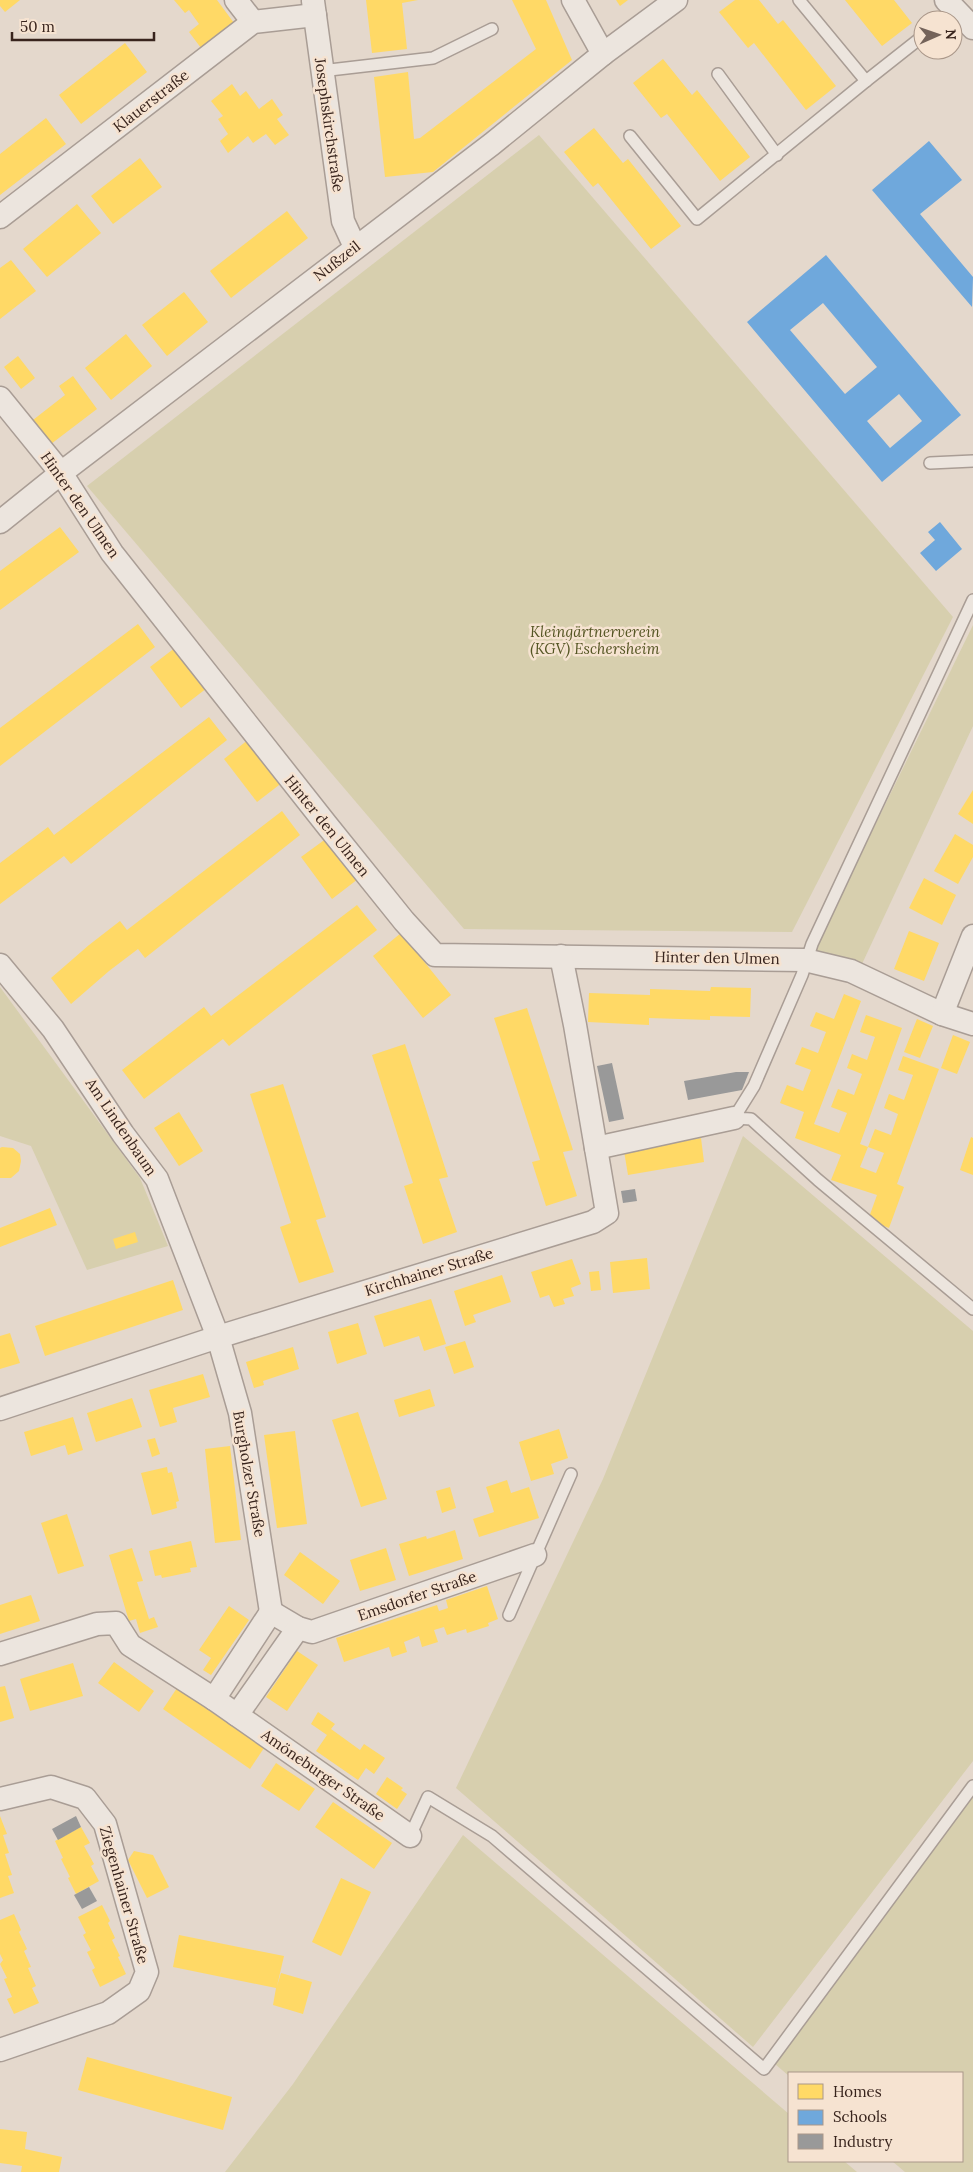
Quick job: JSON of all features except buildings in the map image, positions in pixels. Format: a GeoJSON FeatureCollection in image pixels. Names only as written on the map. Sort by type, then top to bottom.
{"type":"FeatureCollection","features":[{"type":"Feature","properties":{"kind":"street"},"geometry":{"type":"LineString","coordinates":[[236,0],[253,22],[314,8]]}},
{"type":"Feature","properties":{"kind":"street"},"geometry":{"type":"LineString","coordinates":[[573,0],[602,54]]}},
{"type":"Feature","properties":{"kind":"street","name":"Nußzeil"},"geometry":{"type":"LineString","coordinates":[[0,522],[355,247],[492,144],[602,54],[676,0]]}},
{"type":"Feature","properties":{"kind":"street","name":"Josephskirchstraße"},"geometry":{"type":"LineString","coordinates":[[314,8],[321,71],[343,221],[355,247]]}},
{"type":"Feature","properties":{"kind":"street","name":"Klauerstraße"},"geometry":{"type":"LineString","coordinates":[[0,217],[253,22]]}},
{"type":"Feature","properties":{"kind":"street","name":"Hinter den Ulmen"},"geometry":{"type":"LineString","coordinates":[[0,398],[61,473],[112,553],[326,824],[404,920],[435,954],[806,960],[851,971],[942,1014],[973,1024]]}},
{"type":"Feature","properties":{"kind":"street"},"geometry":{"type":"LineString","coordinates":[[942,1014],[969,962],[973,936]]}},
{"type":"Feature","properties":{"kind":"street","name":"Kirchhainer Straße"},"geometry":{"type":"LineString","coordinates":[[0,1409],[218,1337],[593,1222],[607,1214],[561,956]]}},
{"type":"Feature","properties":{"kind":"street","name":"Am Lindenbaum"},"geometry":{"type":"LineString","coordinates":[[0,965],[53,1029],[123,1134],[157,1179],[218,1337]]}},
{"type":"Feature","properties":{"kind":"street"},"geometry":{"type":"LineString","coordinates":[[596,1148],[734,1118]]}},
{"type":"Feature","properties":{"kind":"street","name":"Burgholzer Straße"},"geometry":{"type":"LineString","coordinates":[[218,1337],[240,1413],[271,1612]]}},
{"type":"Feature","properties":{"kind":"street","name":"Emsdorfer Straße"},"geometry":{"type":"LineString","coordinates":[[298,1628],[312,1632],[535,1555]]}},
{"type":"Feature","properties":{"kind":"street"},"geometry":{"type":"LineString","coordinates":[[0,1654],[97,1624],[116,1623],[130,1645],[214,1698],[271,1612],[298,1628],[237,1715]]}},
{"type":"Feature","properties":{"kind":"street","name":"Amöneburger Straße"},"geometry":{"type":"LineString","coordinates":[[214,1698],[410,1836]]}},
{"type":"Feature","properties":{"kind":"street","name":"Ziegenhainer Straße"},"geometry":{"type":"LineString","coordinates":[[0,1799],[51,1787],[85,1798],[105,1824],[147,1972],[139,1991],[108,2013],[0,2050]]}},
{"type":"Feature","properties":{"kind":"lane"},"geometry":{"type":"LineString","coordinates":[[798,0],[866,81]]}},
{"type":"Feature","properties":{"kind":"lane"},"geometry":{"type":"LineString","coordinates":[[321,71],[433,58],[492,28]]}},
{"type":"Feature","properties":{"kind":"lane"},"geometry":{"type":"LineString","coordinates":[[630,136],[697,219],[913,44]]}},
{"type":"Feature","properties":{"kind":"lane"},"geometry":{"type":"LineString","coordinates":[[718,74],[777,155]]}},
{"type":"Feature","properties":{"kind":"lane"},"geometry":{"type":"LineString","coordinates":[[930,463],[973,461]]}},
{"type":"Feature","properties":{"kind":"lane"},"geometry":{"type":"LineString","coordinates":[[973,600],[806,960],[802,975],[754,1086],[734,1118],[751,1119],[818,1180],[973,1309]]}},
{"type":"Feature","properties":{"kind":"lane"},"geometry":{"type":"LineString","coordinates":[[509,1615],[571,1474]]}},
{"type":"Feature","properties":{"kind":"lane"},"geometry":{"type":"LineString","coordinates":[[410,1836],[428,1797],[492,1836],[764,2069],[973,1786]]}},
{"type":"Feature","properties":{"kind":"green space","name":"Kleingärtnerverein (KGV) Eschersheim"},"geometry":{"type":"Polygon","coordinates":[[[539,135],[953,617],[792,932],[464,929],[87,486],[539,135]]]}},
{"type":"Feature","properties":{"kind":"green space"},"geometry":{"type":"Polygon","coordinates":[[[973,625],[973,726],[862,964],[813,952],[973,625]]]}},
{"type":"Feature","properties":{"kind":"green space"},"geometry":{"type":"Polygon","coordinates":[[[0,987],[140,1178],[168,1246],[87,1270],[31,1146],[0,1136],[0,987]]]}},
{"type":"Feature","properties":{"kind":"green space"},"geometry":{"type":"Polygon","coordinates":[[[743,1136],[973,1331],[973,1761],[753,2047],[456,1788],[603,1479],[743,1136]]]}},
{"type":"Feature","properties":{"kind":"green space"},"geometry":{"type":"Polygon","coordinates":[[[973,1792],[973,2172],[905,2172],[893,2162],[963,2162],[963,2072],[788,2072],[788,2075],[768,2058],[973,1792]]]}},
{"type":"Feature","properties":{"kind":"green space"},"geometry":{"type":"Polygon","coordinates":[[[463,1835],[788,2113],[788,2162],[845,2162],[857,2172],[225,2172],[293,2084],[463,1835]]]}}]}
